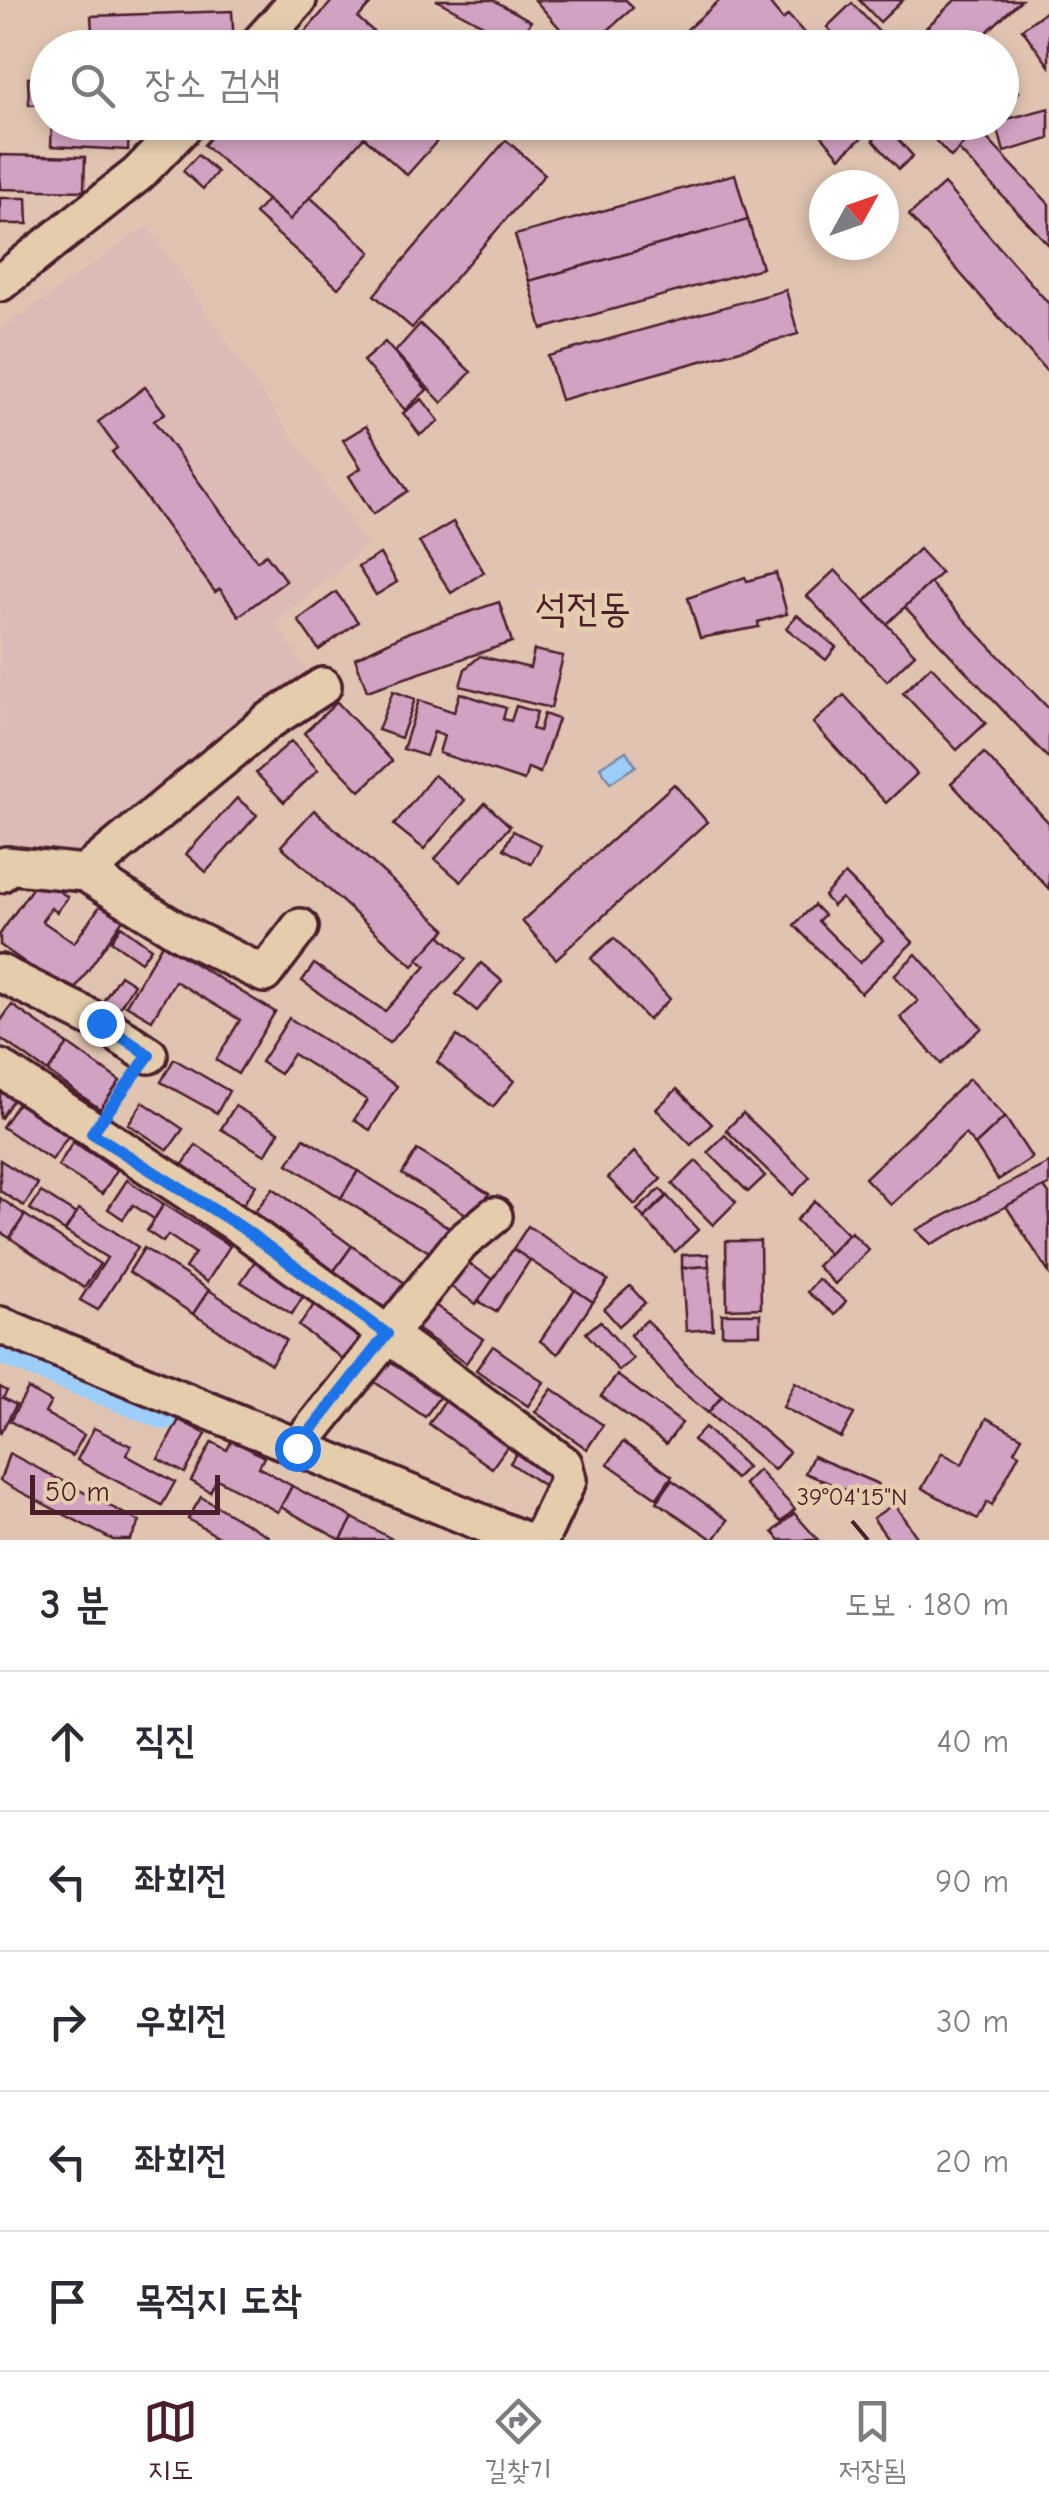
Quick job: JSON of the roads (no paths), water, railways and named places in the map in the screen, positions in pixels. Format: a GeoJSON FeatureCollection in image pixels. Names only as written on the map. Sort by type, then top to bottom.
{"type":"FeatureCollection","features":[{"type":"Feature","properties":{"kind":"street"},"geometry":{"type":"LineString","coordinates":[[271,30],[298,0]]}},
{"type":"Feature","properties":{"kind":"street"},"geometry":{"type":"LineString","coordinates":[[0,283],[138,174],[171,140]]}},
{"type":"Feature","properties":{"kind":"street"},"geometry":{"type":"LineString","coordinates":[[85,874],[267,722],[323,686]]}},
{"type":"Feature","properties":{"kind":"street"},"geometry":{"type":"LineString","coordinates":[[2,866],[85,874],[183,934],[264,974],[300,927]]}},
{"type":"Feature","properties":{"kind":"street"},"geometry":{"type":"LineString","coordinates":[[0,973],[101,1023],[149,1055]]}},
{"type":"Feature","properties":{"kind":"street"},"geometry":{"type":"LineString","coordinates":[[0,1068],[92,1133],[241,1227],[564,1464],[568,1480],[540,1540]]}},
{"type":"Feature","properties":{"kind":"street"},"geometry":{"type":"LineString","coordinates":[[297,1448],[460,1243],[494,1216]]}},
{"type":"Feature","properties":{"kind":"street"},"geometry":{"type":"LineString","coordinates":[[0,1325],[524,1540]]}},
{"type":"Feature","properties":{"kind":"water"},"geometry":{"type":"Polygon","coordinates":[[[626,751],[636,766],[610,783],[600,767],[626,751]]]}},
{"type":"Feature","properties":{"kind":"waterway"},"geometry":{"type":"LineString","coordinates":[[0,1350],[165,1416]]}},
{"type":"Feature","properties":{"kind":"district","name":"석전동"},"geometry":{"type":"Point","coordinates":[583,608]}}]}
